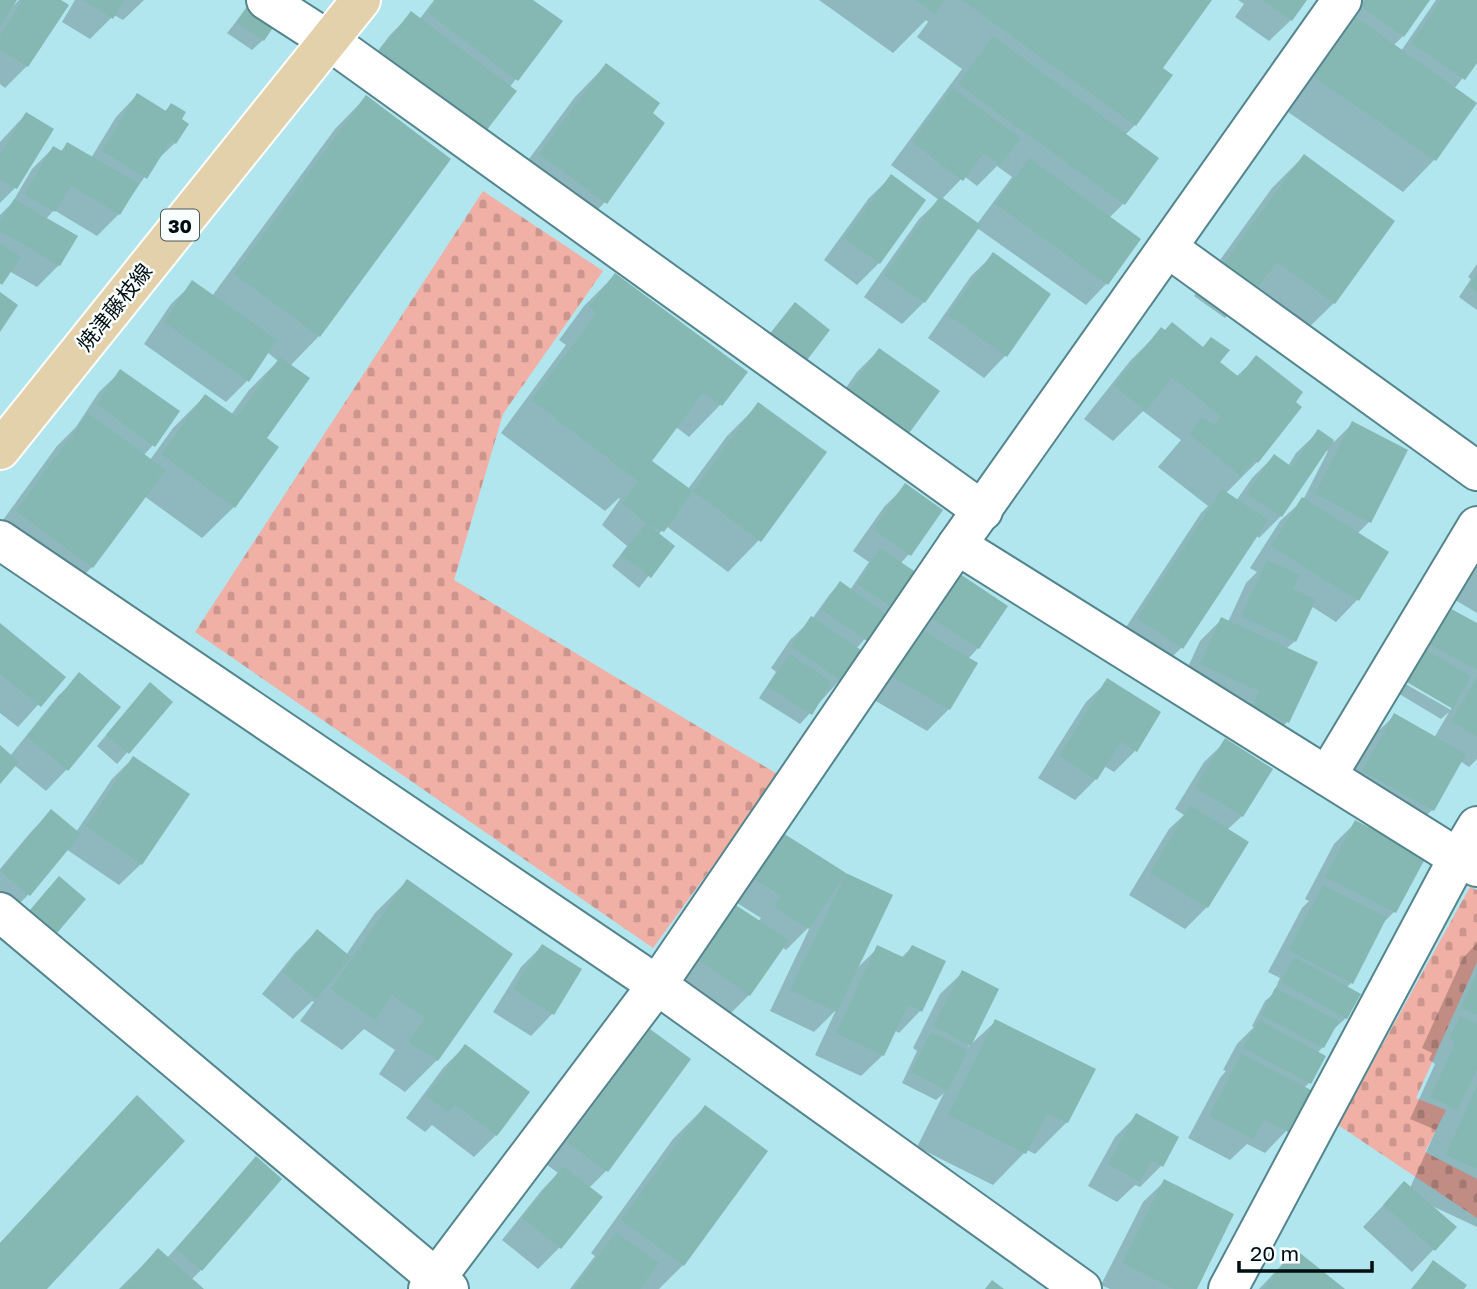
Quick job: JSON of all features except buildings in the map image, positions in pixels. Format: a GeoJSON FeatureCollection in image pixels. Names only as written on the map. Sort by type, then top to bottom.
{"type":"FeatureCollection","features":[{"type":"Feature","properties":{"kind":"main road","name":"焼津藤枝線"},"geometry":{"type":"LineString","coordinates":[[0,450],[361,0]]}},
{"type":"Feature","properties":{"kind":"street"},"geometry":{"type":"LineString","coordinates":[[266,0],[328,40],[983,511]]}},
{"type":"Feature","properties":{"kind":"street"},"geometry":{"type":"LineString","coordinates":[[0,912],[438,1286],[657,985],[957,545],[1342,0]]}},
{"type":"Feature","properties":{"kind":"street"},"geometry":{"type":"LineString","coordinates":[[1168,248],[1477,471]]}},
{"type":"Feature","properties":{"kind":"street"},"geometry":{"type":"LineString","coordinates":[[1327,776],[1477,526]]}},
{"type":"Feature","properties":{"kind":"street"},"geometry":{"type":"LineString","coordinates":[[0,540],[657,985],[1082,1289]]}},
{"type":"Feature","properties":{"kind":"street"},"geometry":{"type":"LineString","coordinates":[[957,545],[1467,863]]}},
{"type":"Feature","properties":{"kind":"street"},"geometry":{"type":"LineString","coordinates":[[1228,1289],[1467,863],[1477,826]]}},
{"type":"Feature","properties":{"kind":"green space"},"geometry":{"type":"Polygon","coordinates":[[[483,191],[603,271],[503,414],[454,580],[779,775],[653,948],[195,632],[483,191]]]}},
{"type":"Feature","properties":{"kind":"green space"},"geometry":{"type":"Polygon","coordinates":[[[1470,887],[1477,890],[1477,962],[1416,1098],[1446,1110],[1425,1152],[1477,1179],[1477,1218],[1338,1125],[1470,887]]]}}]}
